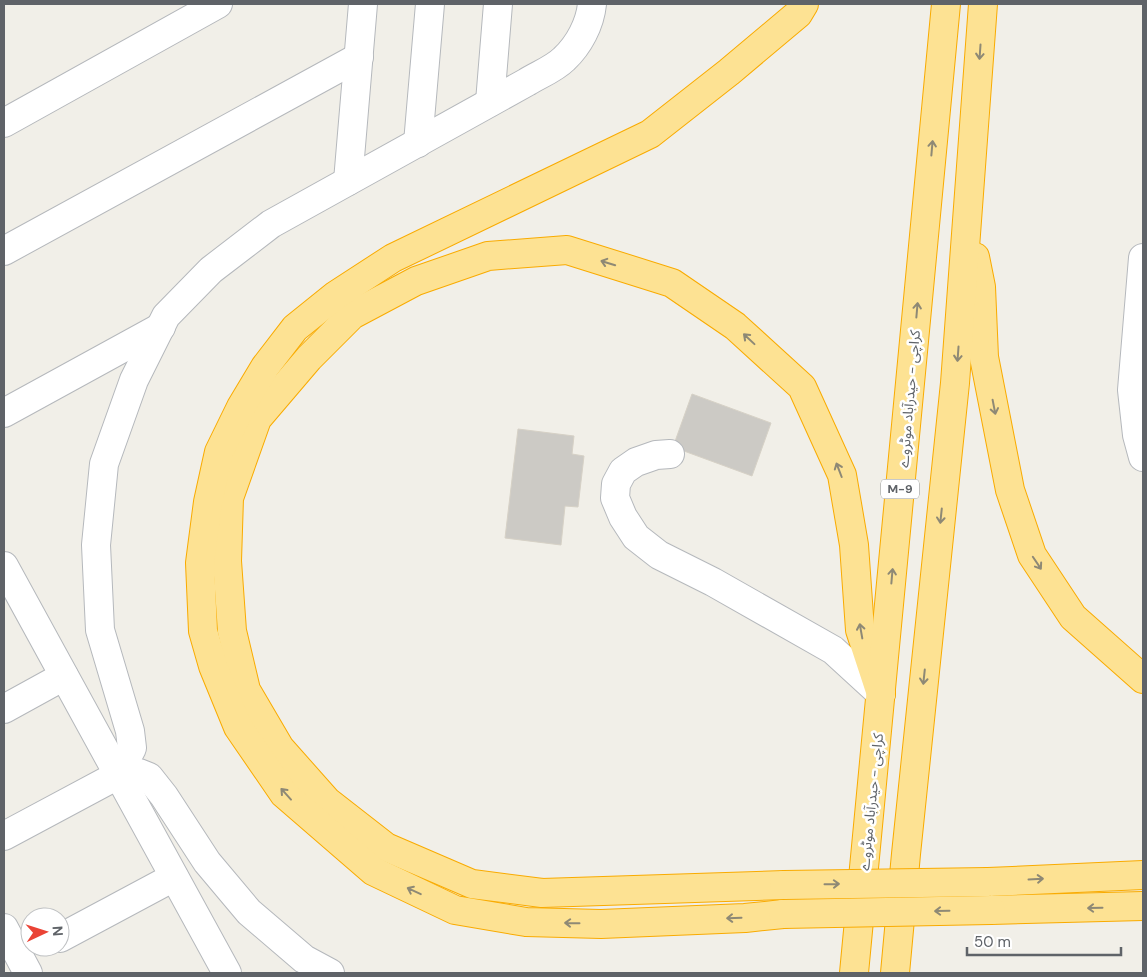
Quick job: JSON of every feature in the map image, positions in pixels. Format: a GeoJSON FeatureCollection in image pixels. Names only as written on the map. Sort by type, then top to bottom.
{"type":"FeatureCollection","features":[{"type":"Feature","properties":{"kind":"highway"},"geometry":{"type":"LineString","coordinates":[[804,4],[798,14],[729,72],[650,134],[393,258],[336,295],[295,328],[265,366],[241,407],[219,452],[208,502],[200,563],[203,631],[213,666],[238,727],[284,794],[373,872],[455,910],[526,922],[601,924],[745,918],[782,914],[1143,906]]}},
{"type":"Feature","properties":{"kind":"highway","name":"کراچی - حیدرآباد موٹروے"},"geometry":{"type":"LineString","coordinates":[[854,973],[946,4]]}},
{"type":"Feature","properties":{"kind":"highway"},"geometry":{"type":"LineString","coordinates":[[895,973],[955,383],[983,4]]}},
{"type":"Feature","properties":{"kind":"highway"},"geometry":{"type":"LineString","coordinates":[[968,221],[981,287],[984,357],[1010,490],[1032,555],[1073,618],[1143,679]]}},
{"type":"Feature","properties":{"kind":"highway"},"geometry":{"type":"LineString","coordinates":[[881,694],[860,630],[854,545],[842,475],[802,387],[735,326],[672,283],[567,250],[488,256],[416,281],[352,315],[309,358],[256,419],[229,498],[227,561],[232,631],[246,690],[280,748],[327,801],[386,847],[472,884],[542,893],[784,885],[988,882],[1143,876]]}},
{"type":"Feature","properties":{"kind":"street"},"geometry":{"type":"LineString","coordinates":[[4,123],[218,4]]}},
{"type":"Feature","properties":{"kind":"street"},"geometry":{"type":"LineString","coordinates":[[418,143],[430,4]]}},
{"type":"Feature","properties":{"kind":"street"},"geometry":{"type":"LineString","coordinates":[[490,102],[498,4]]}},
{"type":"Feature","properties":{"kind":"street"},"geometry":{"type":"LineString","coordinates":[[118,775],[132,748],[130,731],[100,630],[96,545],[104,464],[134,380],[166,316],[211,270],[271,224],[563,60],[582,37],[592,11],[592,4]]}},
{"type":"Feature","properties":{"kind":"street"},"geometry":{"type":"LineString","coordinates":[[348,181],[359,57],[360,8]]}},
{"type":"Feature","properties":{"kind":"street"},"geometry":{"type":"LineString","coordinates":[[4,250],[359,57]]}},
{"type":"Feature","properties":{"kind":"street"},"geometry":{"type":"LineString","coordinates":[[1143,258],[1132,390],[1137,435],[1143,457]]}},
{"type":"Feature","properties":{"kind":"street"},"geometry":{"type":"LineString","coordinates":[[4,413],[161,327]]}},
{"type":"Feature","properties":{"kind":"street"},"geometry":{"type":"LineString","coordinates":[[670,454],[656,455],[636,462],[623,471],[616,484],[615,498],[623,517],[636,537],[659,555],[713,582],[833,650],[881,694]]}},
{"type":"Feature","properties":{"kind":"street"},"geometry":{"type":"LineString","coordinates":[[7,578],[64,676],[226,973]]}},
{"type":"Feature","properties":{"kind":"street"},"geometry":{"type":"LineString","coordinates":[[4,709],[64,676]]}},
{"type":"Feature","properties":{"kind":"street"},"geometry":{"type":"LineString","coordinates":[[4,836],[118,775],[138,773],[149,777],[164,796],[207,862],[249,912],[304,959],[330,973]]}},
{"type":"Feature","properties":{"kind":"street"},"geometry":{"type":"LineString","coordinates":[[70,933],[174,877]]}},
{"type":"Feature","properties":{"kind":"street"},"geometry":{"type":"LineString","coordinates":[[4,928],[31,960]]}},
{"type":"Feature","properties":{"kind":"building"},"geometry":{"type":"Polygon","coordinates":[[[692,394],[771,423],[752,476],[673,447],[692,394]]]}},
{"type":"Feature","properties":{"kind":"building"},"geometry":{"type":"Polygon","coordinates":[[[518,429],[574,436],[572,454],[584,456],[578,507],[565,506],[561,545],[505,538],[518,429]]]}}]}
